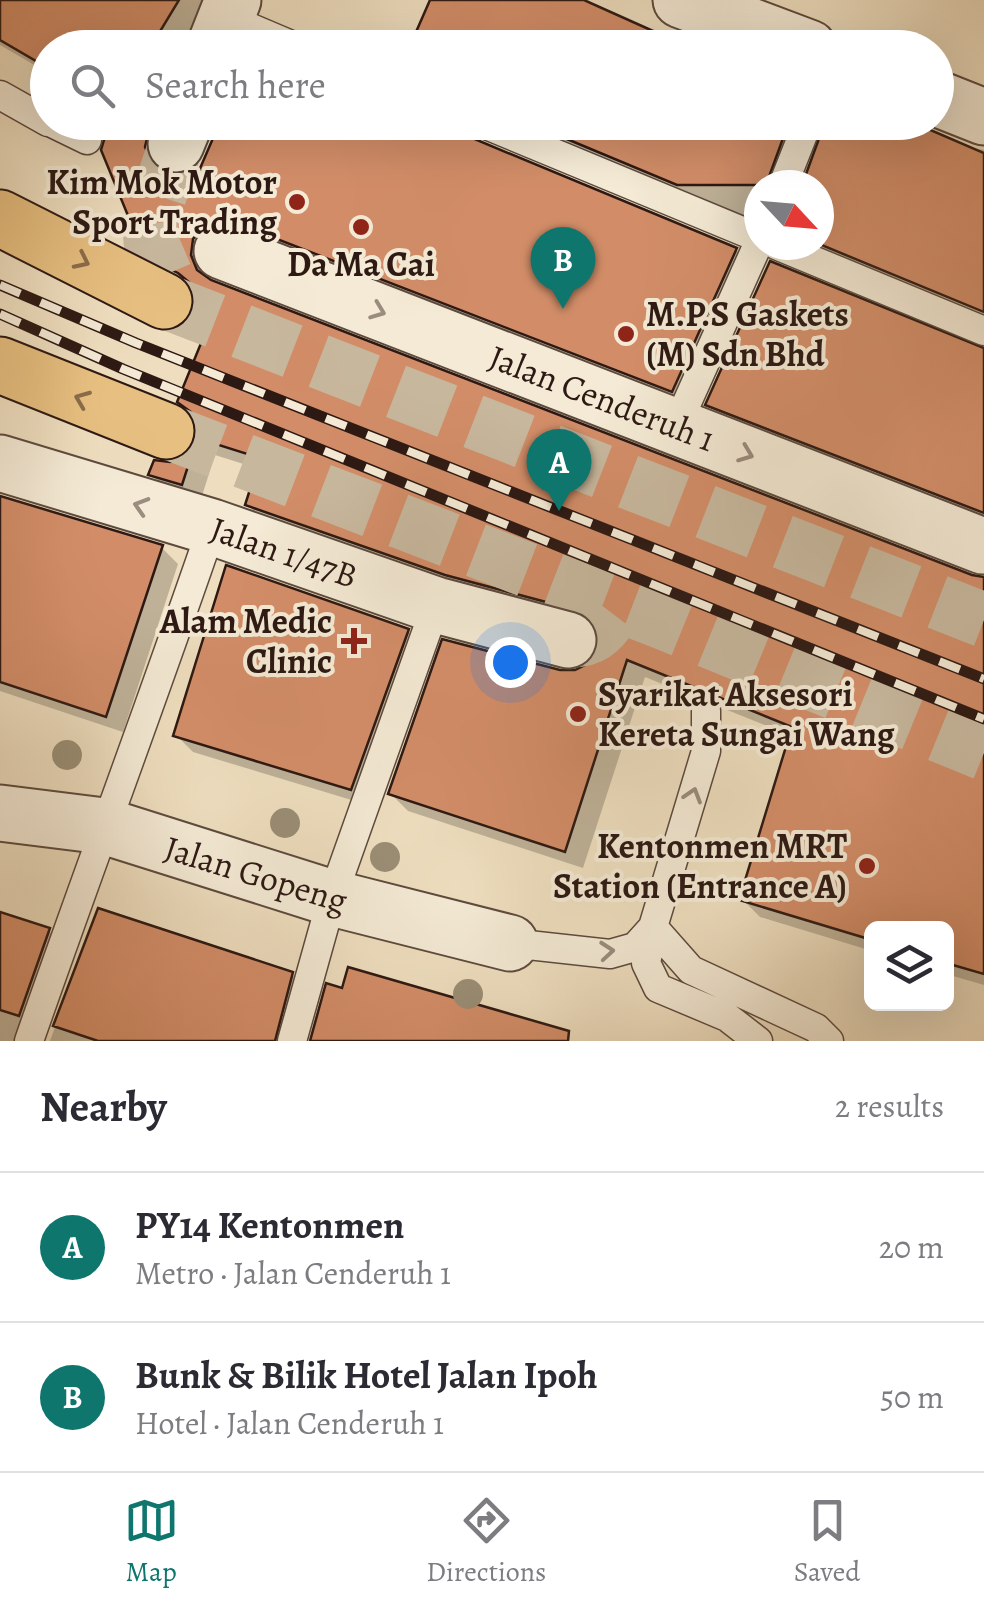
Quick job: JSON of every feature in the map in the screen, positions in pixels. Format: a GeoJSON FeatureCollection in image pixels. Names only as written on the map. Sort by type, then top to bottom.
{"type":"FeatureCollection","features":[{"type":"Feature","properties":{"kind":"main road"},"geometry":{"type":"LineString","coordinates":[[0,218],[164,301]]}},
{"type":"Feature","properties":{"kind":"main road"},"geometry":{"type":"LineString","coordinates":[[0,364],[166,432]]}},
{"type":"Feature","properties":{"kind":"street"},"geometry":{"type":"LineString","coordinates":[[680,0],[760,30]]}},
{"type":"Feature","properties":{"kind":"street"},"geometry":{"type":"LineString","coordinates":[[954,105],[984,116]]}},
{"type":"Feature","properties":{"kind":"street","name":"Jalan Cenderuh 1"},"geometry":{"type":"LineString","coordinates":[[222,251],[983,546]]}},
{"type":"Feature","properties":{"kind":"street","name":"Jalan 1/47B"},"geometry":{"type":"LineString","coordinates":[[0,463],[212,527],[436,605],[568,640]]}},
{"type":"Feature","properties":{"kind":"street","name":"Jalan Gopeng"},"geometry":{"type":"LineString","coordinates":[[0,813],[104,826],[332,898],[510,943]]}},
{"type":"Feature","properties":{"kind":"lane"},"geometry":{"type":"LineString","coordinates":[[0,95],[30,112]]}},
{"type":"Feature","properties":{"kind":"lane"},"geometry":{"type":"LineString","coordinates":[[522,140],[744,234]]}},
{"type":"Feature","properties":{"kind":"lane"},"geometry":{"type":"LineString","coordinates":[[788,170],[801,140]]}},
{"type":"Feature","properties":{"kind":"lane"},"geometry":{"type":"LineString","coordinates":[[676,427],[750,260]]}},
{"type":"Feature","properties":{"kind":"lane"},"geometry":{"type":"LineString","coordinates":[[812,260],[984,331]]}},
{"type":"Feature","properties":{"kind":"lane"},"geometry":{"type":"LineString","coordinates":[[30,1041],[212,527]]}},
{"type":"Feature","properties":{"kind":"lane"},"geometry":{"type":"LineString","coordinates":[[292,1041],[332,898],[436,605]]}},
{"type":"Feature","properties":{"kind":"lane"},"geometry":{"type":"LineString","coordinates":[[706,711],[706,751],[653,926],[646,963],[658,988],[727,1018],[758,1041]]}},
{"type":"Feature","properties":{"kind":"lane"},"geometry":{"type":"LineString","coordinates":[[510,943],[610,954],[635,947],[653,926]]}},
{"type":"Feature","properties":{"kind":"lane"},"geometry":{"type":"LineString","coordinates":[[653,926],[691,970],[816,1028],[829,1041]]}},
{"type":"Feature","properties":{"kind":"building"},"geometry":{"type":"Polygon","coordinates":[[[0,0],[179,0],[161,30],[30,30],[30,58],[0,40],[0,0]]]}},
{"type":"Feature","properties":{"kind":"building"},"geometry":{"type":"Polygon","coordinates":[[[430,0],[584,0],[651,30],[417,30],[430,0]]]}},
{"type":"Feature","properties":{"kind":"building"},"geometry":{"type":"Polygon","coordinates":[[[104,140],[147,140],[151,162],[165,173],[186,172],[192,187],[212,140],[477,140],[737,248],[672,392],[233,222],[218,220],[203,226],[193,239],[191,255],[197,270],[211,280],[984,577],[984,974],[954,965],[954,921],[864,921],[864,938],[739,900],[792,727],[627,660],[565,852],[388,794],[442,639],[560,670],[575,670],[589,663],[598,649],[598,631],[589,617],[576,610],[445,575],[245,505],[260,458],[197,438],[182,485],[148,475],[154,460],[170,462],[185,456],[195,442],[197,426],[191,412],[177,402],[206,331],[185,323],[195,300],[190,283],[145,257],[101,150],[104,140]]]}},
{"type":"Feature","properties":{"kind":"building"},"geometry":{"type":"Polygon","coordinates":[[[569,140],[782,140],[771,170],[744,170],[744,185],[677,185],[569,140]]]}},
{"type":"Feature","properties":{"kind":"building"},"geometry":{"type":"Polygon","coordinates":[[[818,140],[954,140],[984,153],[984,312],[834,250],[834,170],[807,170],[818,140]]]}},
{"type":"Feature","properties":{"kind":"building"},"geometry":{"type":"Polygon","coordinates":[[[770,261],[984,348],[984,513],[705,405],[770,261]]]}},
{"type":"Feature","properties":{"kind":"building"},"geometry":{"type":"Polygon","coordinates":[[[0,496],[163,545],[106,717],[0,682],[0,496]]]}},
{"type":"Feature","properties":{"kind":"building"},"geometry":{"type":"Polygon","coordinates":[[[226,565],[409,629],[351,790],[173,736],[226,565]]]}},
{"type":"Feature","properties":{"kind":"building"},"geometry":{"type":"Polygon","coordinates":[[[98,908],[293,972],[275,1041],[98,1041],[53,1026],[98,908]]]}},
{"type":"Feature","properties":{"kind":"building"},"geometry":{"type":"Polygon","coordinates":[[[0,912],[50,928],[19,1016],[0,1010],[0,912]]]}},
{"type":"Feature","properties":{"kind":"building"},"geometry":{"type":"Polygon","coordinates":[[[348,967],[569,1031],[568,1041],[310,1041],[326,983],[342,988],[348,967]]]}},
{"type":"Feature","properties":{"kind":"tunnel"},"geometry":{"type":"LineString","coordinates":[[176,144],[150,223],[151,242],[179,307]]}},
{"type":"Feature","properties":{"kind":"tunnel"},"geometry":{"type":"LineString","coordinates":[[164,301],[984,620]]}},
{"type":"Feature","properties":{"kind":"tunnel"},"geometry":{"type":"LineString","coordinates":[[166,431],[663,622],[984,753]]}},
{"type":"Feature","properties":{"kind":"tunnel"},"geometry":{"type":"LineString","coordinates":[[568,640],[592,635],[619,606]]}},
{"type":"Feature","properties":{"kind":"railway"},"geometry":{"type":"LineString","coordinates":[[0,285],[136,343],[984,679]]}},
{"type":"Feature","properties":{"kind":"railway"},"geometry":{"type":"LineString","coordinates":[[0,314],[123,369],[984,719]]}},
{"type":"Feature","properties":{"kind":"place","name":"Kim Mok Motor Sport Trading"},"geometry":{"type":"Point","coordinates":[297,202]}},
{"type":"Feature","properties":{"kind":"place","name":"Da Ma Cai"},"geometry":{"type":"Point","coordinates":[361,227]}},
{"type":"Feature","properties":{"kind":"place","name":"Bunk & Bilik Hotel Jalan Ipoh"},"geometry":{"type":"Point","coordinates":[563,309]}},
{"type":"Feature","properties":{"kind":"place","name":"M.P.S Gaskets (M) Sdn Bhd"},"geometry":{"type":"Point","coordinates":[626,334]}},
{"type":"Feature","properties":{"kind":"place","name":"PY14 Kentonmen"},"geometry":{"type":"Point","coordinates":[559,511]}},
{"type":"Feature","properties":{"kind":"place","name":"Alam Medic Clinic"},"geometry":{"type":"Point","coordinates":[354,641]}},
{"type":"Feature","properties":{"kind":"place","name":"Syarikat Aksesori Kereta Sungai Wang"},"geometry":{"type":"Point","coordinates":[578,714]}},
{"type":"Feature","properties":{"kind":"place","name":"Kentonmen MRT Station (Entrance A)"},"geometry":{"type":"Point","coordinates":[867,866]}}]}
